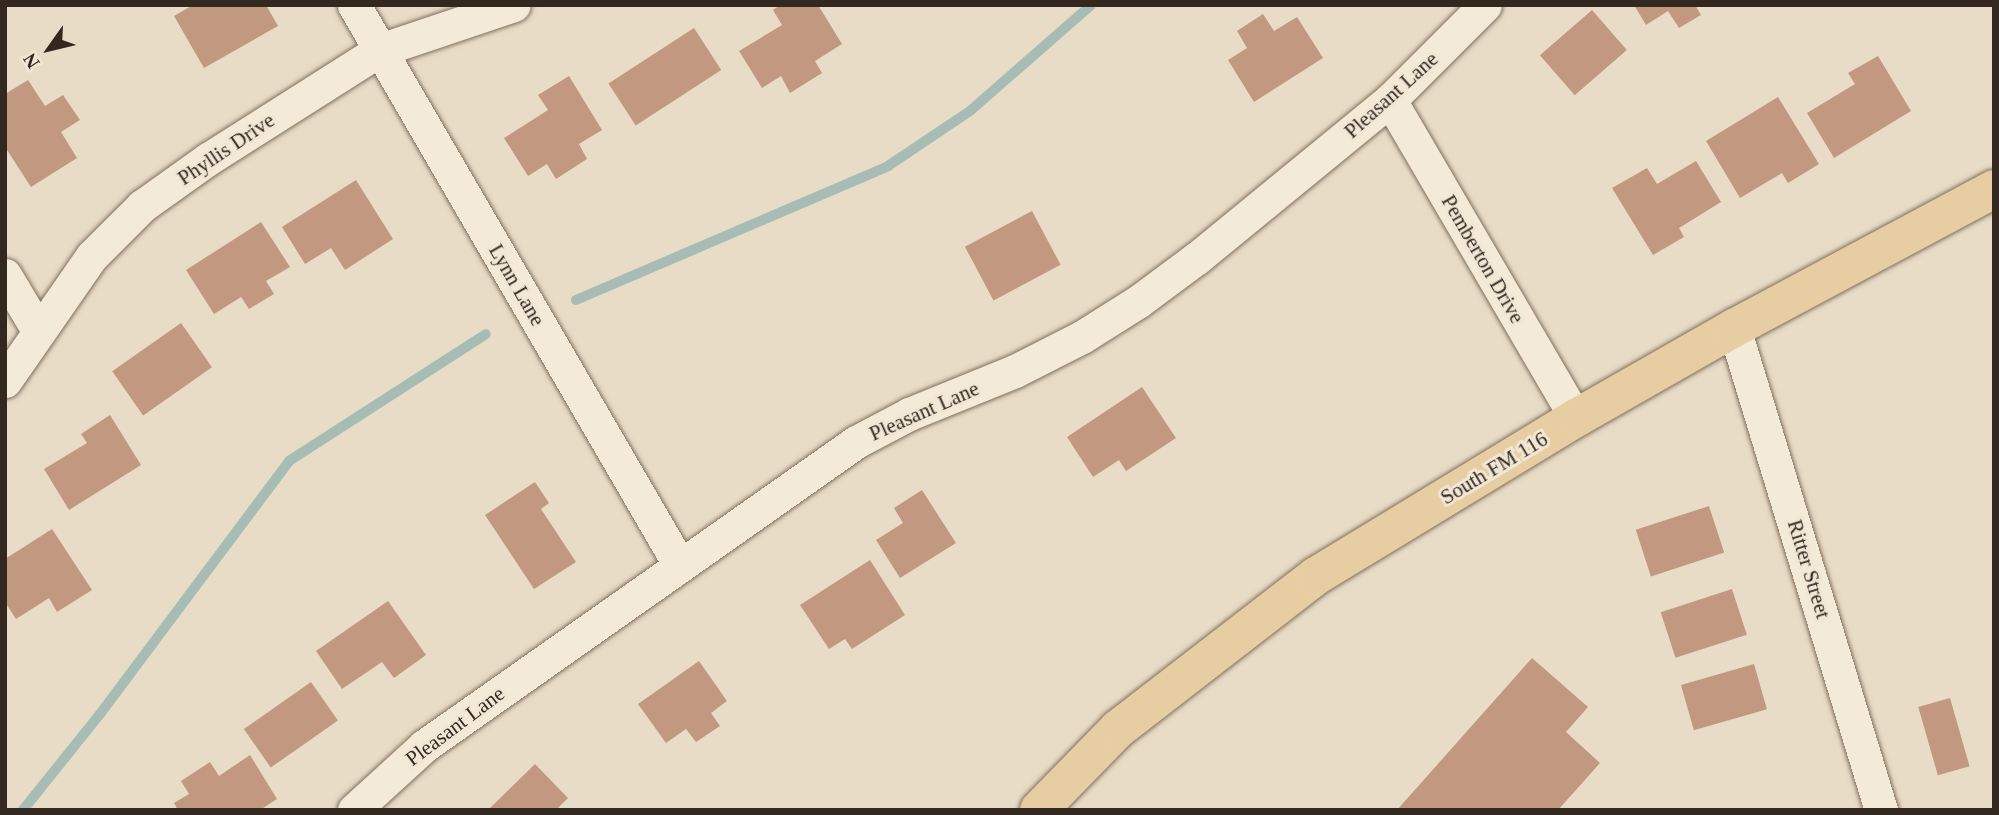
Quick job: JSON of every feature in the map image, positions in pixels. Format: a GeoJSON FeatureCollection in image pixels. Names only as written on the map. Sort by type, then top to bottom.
{"type":"FeatureCollection","features":[{"type":"Feature","properties":{"kind":"main road","name":"South FM 116"},"geometry":{"type":"LineString","coordinates":[[1039,810],[1118,729],[1316,576],[1576,418],[1734,328],[1994,189]]}},
{"type":"Feature","properties":{"kind":"street","name":"Lynn Lane"},"geometry":{"type":"LineString","coordinates":[[354,5],[679,564]]}},
{"type":"Feature","properties":{"kind":"street","name":"Phyllis Drive"},"geometry":{"type":"LineString","coordinates":[[5,381],[92,257],[142,206],[208,159],[380,50],[514,5]]}},
{"type":"Feature","properties":{"kind":"street","name":"Pleasant Lane"},"geometry":{"type":"LineString","coordinates":[[354,810],[424,746],[856,442],[909,414],[1015,371],[1082,337],[1139,301],[1197,258],[1390,100],[1485,5]]}},
{"type":"Feature","properties":{"kind":"street","name":"Pemberton Drive"},"geometry":{"type":"LineString","coordinates":[[1390,100],[1576,418]]}},
{"type":"Feature","properties":{"kind":"street"},"geometry":{"type":"LineString","coordinates":[[5,275],[39,332]]}},
{"type":"Feature","properties":{"kind":"street","name":"Ritter Street"},"geometry":{"type":"LineString","coordinates":[[1734,328],[1881,810]]}},
{"type":"Feature","properties":{"kind":"building"},"geometry":{"type":"Polygon","coordinates":[[[193,5],[266,5],[278,26],[204,68],[174,16],[193,5]]]}},
{"type":"Feature","properties":{"kind":"building"},"geometry":{"type":"Polygon","coordinates":[[[780,5],[818,5],[842,44],[815,61],[822,73],[790,93],[781,76],[762,88],[739,51],[782,25],[773,10],[780,5]]]}},
{"type":"Feature","properties":{"kind":"building"},"geometry":{"type":"Polygon","coordinates":[[[1634,5],[1695,5],[1701,15],[1679,28],[1668,11],[1646,25],[1634,5]]]}},
{"type":"Feature","properties":{"kind":"building"},"geometry":{"type":"Polygon","coordinates":[[[1592,10],[1627,50],[1575,95],[1540,55],[1592,10]]]}},
{"type":"Feature","properties":{"kind":"building"},"geometry":{"type":"Polygon","coordinates":[[[1263,14],[1274,31],[1297,17],[1323,58],[1254,102],[1228,60],[1247,48],[1237,31],[1263,14]]]}},
{"type":"Feature","properties":{"kind":"building"},"geometry":{"type":"Polygon","coordinates":[[[694,28],[721,70],[636,125],[608,84],[694,28]]]}},
{"type":"Feature","properties":{"kind":"building"},"geometry":{"type":"Polygon","coordinates":[[[1878,56],[1911,111],[1834,158],[1807,113],[1855,84],[1848,73],[1878,56]]]}},
{"type":"Feature","properties":{"kind":"building"},"geometry":{"type":"Polygon","coordinates":[[[569,76],[602,130],[579,144],[587,159],[556,179],[547,164],[528,176],[504,138],[548,110],[538,95],[569,76]]]}},
{"type":"Feature","properties":{"kind":"building"},"geometry":{"type":"Polygon","coordinates":[[[28,80],[45,106],[63,95],[80,120],[61,132],[77,158],[31,187],[5,147],[5,94],[28,80]]]}},
{"type":"Feature","properties":{"kind":"building"},"geometry":{"type":"Polygon","coordinates":[[[1778,97],[1819,164],[1788,183],[1782,173],[1740,198],[1706,141],[1778,97]]]}},
{"type":"Feature","properties":{"kind":"building"},"geometry":{"type":"Polygon","coordinates":[[[1696,161],[1721,202],[1679,228],[1684,237],[1653,255],[1612,188],[1647,168],[1657,184],[1696,161]]]}},
{"type":"Feature","properties":{"kind":"building"},"geometry":{"type":"Polygon","coordinates":[[[356,180],[393,239],[345,270],[331,248],[305,264],[282,227],[356,180]]]}},
{"type":"Feature","properties":{"kind":"building"},"geometry":{"type":"Polygon","coordinates":[[[1032,211],[1061,265],[994,301],[965,247],[1032,211]]]}},
{"type":"Feature","properties":{"kind":"building"},"geometry":{"type":"Polygon","coordinates":[[[261,222],[290,267],[266,281],[274,294],[249,309],[241,297],[214,314],[186,270],[261,222]]]}},
{"type":"Feature","properties":{"kind":"building"},"geometry":{"type":"Polygon","coordinates":[[[181,323],[212,367],[143,415],[112,371],[181,323]]]}},
{"type":"Feature","properties":{"kind":"building"},"geometry":{"type":"Polygon","coordinates":[[[1142,387],[1176,438],[1126,471],[1119,460],[1093,477],[1067,437],[1142,387]]]}},
{"type":"Feature","properties":{"kind":"building"},"geometry":{"type":"Polygon","coordinates":[[[110,415],[141,465],[69,510],[44,469],[87,443],[81,434],[110,415]]]}},
{"type":"Feature","properties":{"kind":"building"},"geometry":{"type":"Polygon","coordinates":[[[535,482],[549,503],[541,509],[576,562],[534,589],[485,515],[535,482]]]}},
{"type":"Feature","properties":{"kind":"building"},"geometry":{"type":"Polygon","coordinates":[[[922,490],[956,543],[900,578],[876,540],[903,523],[894,508],[922,490]]]}},
{"type":"Feature","properties":{"kind":"building"},"geometry":{"type":"Polygon","coordinates":[[[1709,506],[1724,553],[1651,576],[1636,530],[1709,506]]]}},
{"type":"Feature","properties":{"kind":"building"},"geometry":{"type":"Polygon","coordinates":[[[52,529],[92,590],[57,612],[49,598],[16,619],[5,602],[5,559],[52,529]]]}},
{"type":"Feature","properties":{"kind":"building"},"geometry":{"type":"Polygon","coordinates":[[[870,560],[905,615],[852,649],[845,639],[829,649],[800,605],[870,560]]]}},
{"type":"Feature","properties":{"kind":"building"},"geometry":{"type":"Polygon","coordinates":[[[1732,589],[1747,635],[1676,658],[1661,612],[1732,589]]]}},
{"type":"Feature","properties":{"kind":"building"},"geometry":{"type":"Polygon","coordinates":[[[388,601],[426,655],[394,678],[382,662],[342,689],[316,651],[388,601]]]}},
{"type":"Feature","properties":{"kind":"building"},"geometry":{"type":"Polygon","coordinates":[[[1532,658],[1588,707],[1566,732],[1600,763],[1558,810],[1397,810],[1532,658]]]}},
{"type":"Feature","properties":{"kind":"building"},"geometry":{"type":"Polygon","coordinates":[[[699,661],[727,701],[711,713],[720,726],[696,742],[686,729],[666,743],[638,704],[699,661]]]}},
{"type":"Feature","properties":{"kind":"building"},"geometry":{"type":"Polygon","coordinates":[[[1754,664],[1767,709],[1694,730],[1681,685],[1754,664]]]}},
{"type":"Feature","properties":{"kind":"building"},"geometry":{"type":"Polygon","coordinates":[[[311,682],[338,721],[271,768],[244,729],[311,682]]]}},
{"type":"Feature","properties":{"kind":"building"},"geometry":{"type":"Polygon","coordinates":[[[1950,698],[1970,766],[1938,775],[1918,707],[1950,698]]]}},
{"type":"Feature","properties":{"kind":"building"},"geometry":{"type":"Polygon","coordinates":[[[250,755],[277,799],[260,810],[178,810],[174,803],[189,794],[181,781],[210,762],[219,776],[250,755]]]}},
{"type":"Feature","properties":{"kind":"building"},"geometry":{"type":"Polygon","coordinates":[[[535,764],[568,798],[556,810],[488,810],[535,764]]]}},
{"type":"Feature","properties":{"kind":"waterway"},"geometry":{"type":"LineString","coordinates":[[576,300],[888,166],[970,111],[1091,5]]}},
{"type":"Feature","properties":{"kind":"waterway"},"geometry":{"type":"LineString","coordinates":[[23,810],[100,714],[289,461],[486,334]]}}]}
